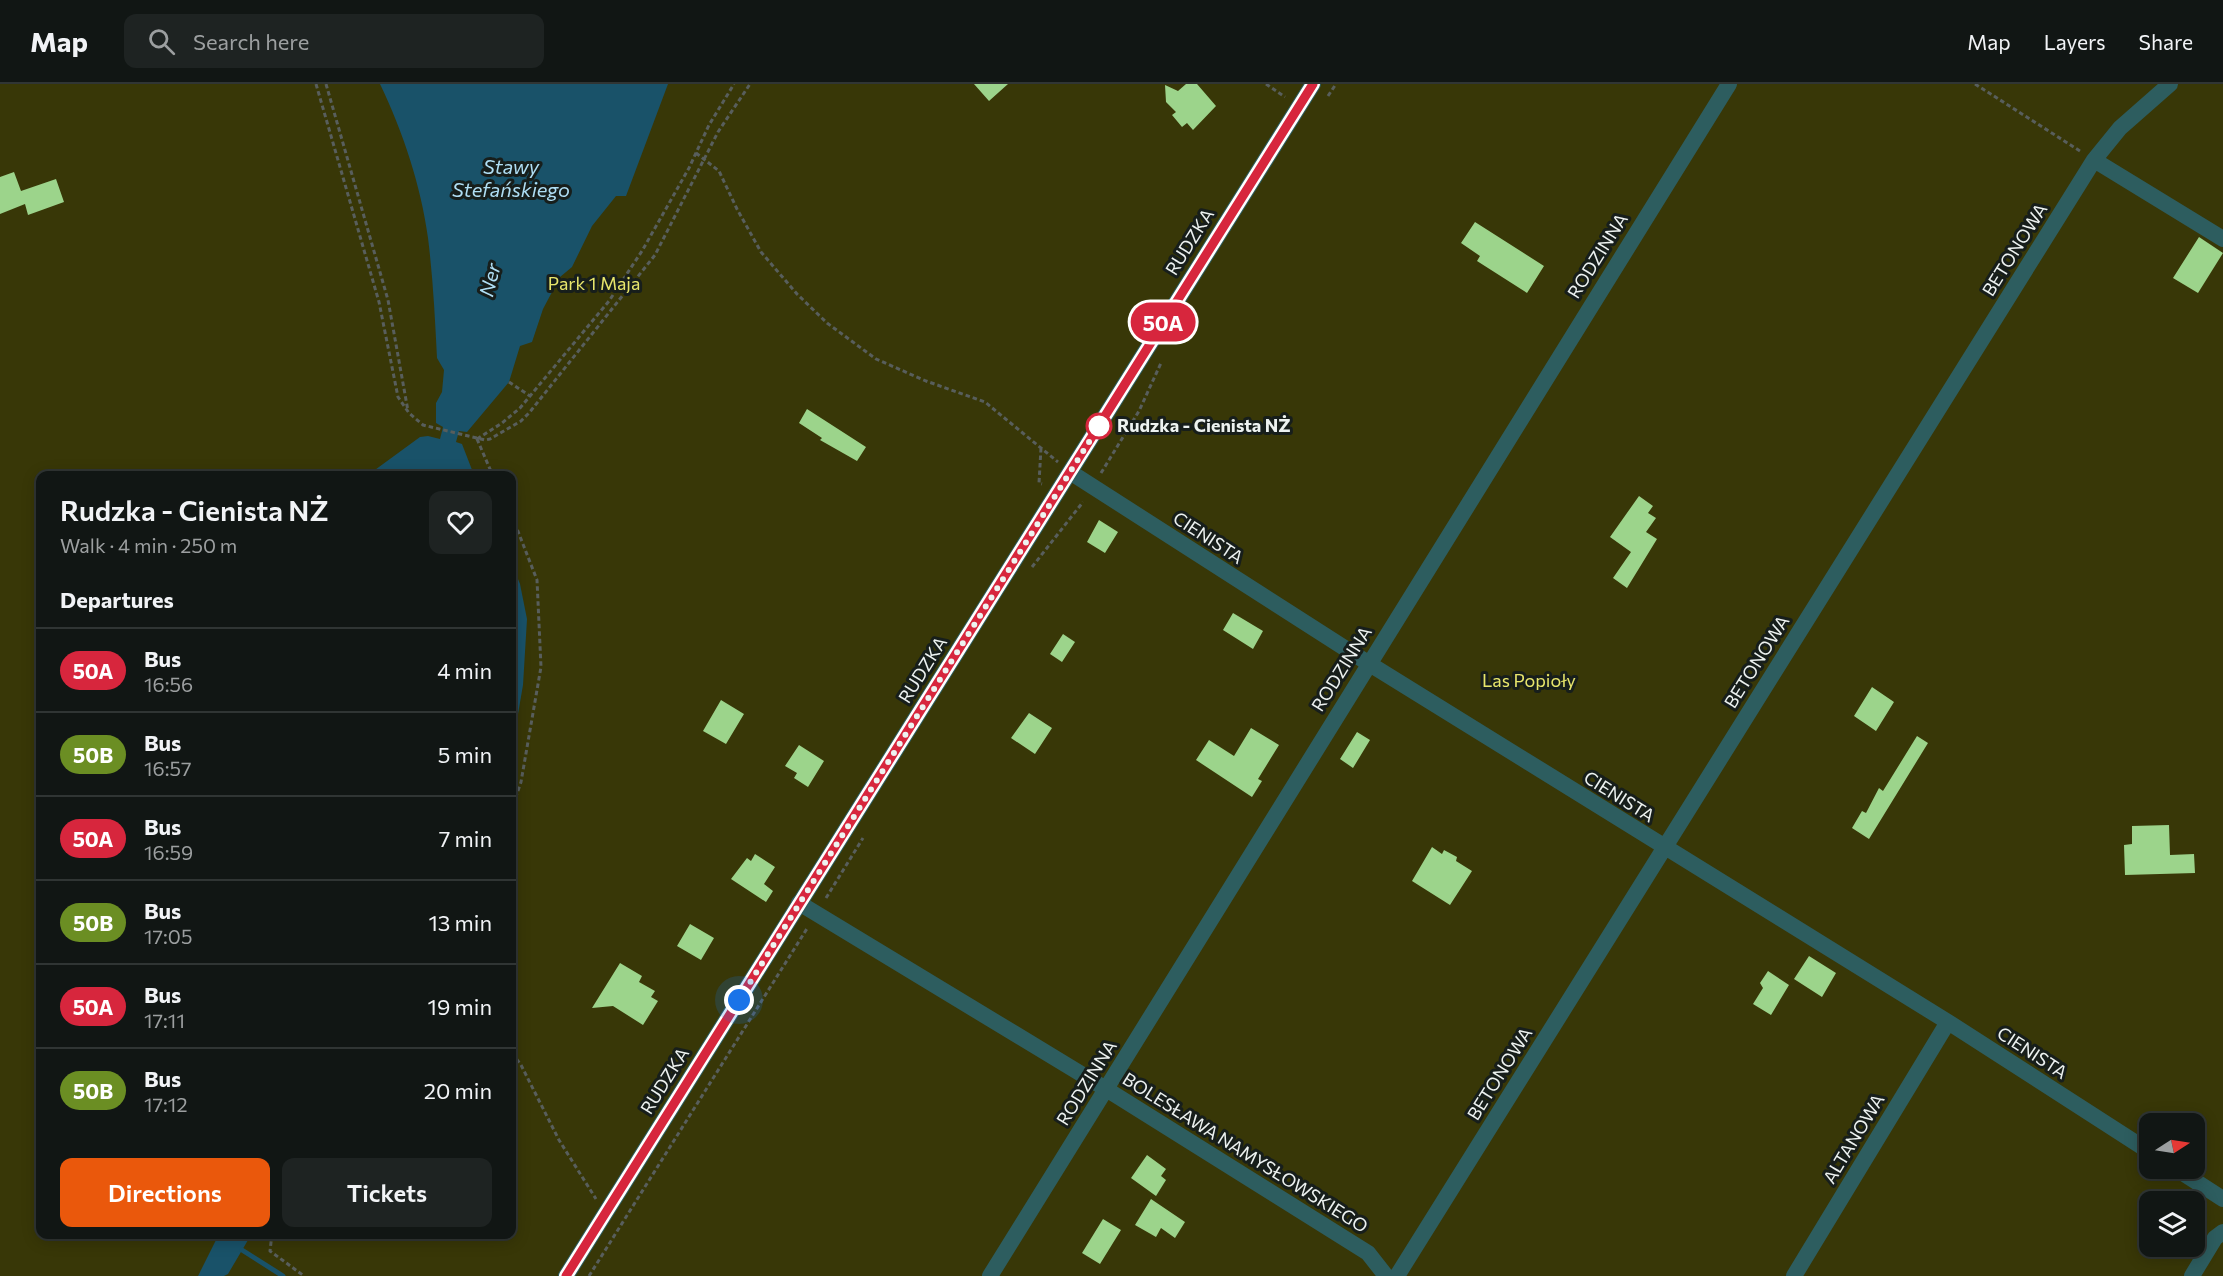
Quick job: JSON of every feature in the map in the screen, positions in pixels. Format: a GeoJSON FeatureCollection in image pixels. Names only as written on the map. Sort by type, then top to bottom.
{"type":"FeatureCollection","features":[{"type":"Feature","properties":{"kind":"street","name":"RUDZKA"},"geometry":{"type":"LineString","coordinates":[[567,1276],[1313,84]]}},
{"type":"Feature","properties":{"kind":"street","name":"RODZINNA"},"geometry":{"type":"LineString","coordinates":[[990,1276],[1729,84]]}},
{"type":"Feature","properties":{"kind":"street","name":"BETONOWA"},"geometry":{"type":"LineString","coordinates":[[1397,1276],[2094,160],[2120,128],[2170,84]]}},
{"type":"Feature","properties":{"kind":"street"},"geometry":{"type":"LineString","coordinates":[[2094,160],[2223,239]]}},
{"type":"Feature","properties":{"kind":"street","name":"CIENISTA"},"geometry":{"type":"LineString","coordinates":[[1070,472],[1368,663],[1663,848],[1948,1022],[2139,1145]]}},
{"type":"Feature","properties":{"kind":"street","name":"BOLESŁAWA NAMYSŁOWSKIEGO"},"geometry":{"type":"LineString","coordinates":[[799,903],[1106,1089],[1368,1252],[1386,1276]]}},
{"type":"Feature","properties":{"kind":"street","name":"ALTANOWA"},"geometry":{"type":"LineString","coordinates":[[1794,1276],[1948,1022]]}},
{"type":"Feature","properties":{"kind":"street"},"geometry":{"type":"LineString","coordinates":[[2192,1179],[2223,1199]]}},
{"type":"Feature","properties":{"kind":"street"},"geometry":{"type":"LineString","coordinates":[[2192,1276],[2215,1238],[2223,1232]]}},
{"type":"Feature","properties":{"kind":"path"},"geometry":{"type":"LineString","coordinates":[[316,84],[379,302],[395,390],[401,404],[423,425],[477,439],[490,439],[529,413],[646,268],[665,236],[718,132],[750,84]]}},
{"type":"Feature","properties":{"kind":"path"},"geometry":{"type":"LineString","coordinates":[[326,84],[388,300],[409,413]]}},
{"type":"Feature","properties":{"kind":"path"},"geometry":{"type":"LineString","coordinates":[[477,439],[511,417],[615,291],[642,251],[709,125],[734,84]]}},
{"type":"Feature","properties":{"kind":"path"},"geometry":{"type":"LineString","coordinates":[[1266,84],[1299,106]]}},
{"type":"Feature","properties":{"kind":"path"},"geometry":{"type":"LineString","coordinates":[[1323,103],[1336,84]]}},
{"type":"Feature","properties":{"kind":"path"},"geometry":{"type":"LineString","coordinates":[[1975,84],[2094,160]]}},
{"type":"Feature","properties":{"kind":"path"},"geometry":{"type":"LineString","coordinates":[[696,153],[719,171],[761,252],[797,294],[827,323],[876,359],[926,381],[985,402],[1070,472]]}},
{"type":"Feature","properties":{"kind":"path"},"geometry":{"type":"LineString","coordinates":[[1029,572],[1093,487],[1139,411],[1162,360]]}},
{"type":"Feature","properties":{"kind":"path"},"geometry":{"type":"LineString","coordinates":[[509,382],[530,396]]}},
{"type":"Feature","properties":{"kind":"path"},"geometry":{"type":"LineString","coordinates":[[477,439],[491,471]]}},
{"type":"Feature","properties":{"kind":"path"},"geometry":{"type":"LineString","coordinates":[[1039,483],[1041,448]]}},
{"type":"Feature","properties":{"kind":"path"},"geometry":{"type":"LineString","coordinates":[[516,526],[537,580],[541,667],[521,782],[516,796]]}},
{"type":"Feature","properties":{"kind":"path"},"geometry":{"type":"LineString","coordinates":[[589,1276],[866,834]]}},
{"type":"Feature","properties":{"kind":"path"},"geometry":{"type":"LineString","coordinates":[[516,1058],[559,1140],[605,1215]]}},
{"type":"Feature","properties":{"kind":"path"},"geometry":{"type":"LineString","coordinates":[[271,1239],[270,1251],[304,1276]]}},
{"type":"Feature","properties":{"kind":"green space","name":"Las Popioły"},"geometry":{"type":"Polygon","coordinates":[[[0,84],[2223,84],[2223,1276],[0,1276],[0,84]]]}},
{"type":"Feature","properties":{"kind":"water","name":"Stawy Stefańskiego"},"geometry":{"type":"Polygon","coordinates":[[[380,84],[668,84],[626,196],[616,196],[592,226],[572,267],[560,277],[543,309],[532,342],[520,346],[509,382],[467,432],[459,431],[456,442],[462,444],[472,471],[373,471],[420,437],[440,439],[443,427],[436,423],[436,403],[442,392],[444,370],[437,358],[435,313],[425,218],[410,160],[380,84]]]}},
{"type":"Feature","properties":{"kind":"water"},"geometry":{"type":"Polygon","coordinates":[[[516,574],[527,619],[523,685],[516,726],[516,574]]]}},
{"type":"Feature","properties":{"kind":"water"},"geometry":{"type":"Polygon","coordinates":[[[216,1239],[249,1239],[228,1274],[198,1276],[216,1239]]]}},
{"type":"Feature","properties":{"kind":"building"},"geometry":{"type":"Polygon","coordinates":[[[974,84],[1008,84],[989,101],[974,84]]]}},
{"type":"Feature","properties":{"kind":"building"},"geometry":{"type":"Polygon","coordinates":[[[1186,84],[1197,84],[1216,106],[1193,130],[1187,123],[1182,127],[1172,115],[1176,112],[1166,102],[1165,85],[1178,91],[1186,84]]]}},
{"type":"Feature","properties":{"kind":"building"},"geometry":{"type":"Polygon","coordinates":[[[14,172],[21,191],[56,179],[64,202],[28,215],[25,204],[0,214],[0,177],[14,172]]]}},
{"type":"Feature","properties":{"kind":"building"},"geometry":{"type":"Polygon","coordinates":[[[1475,222],[1544,266],[1527,293],[1477,261],[1480,256],[1461,243],[1475,222]]]}},
{"type":"Feature","properties":{"kind":"building"},"geometry":{"type":"Polygon","coordinates":[[[2199,237],[2223,253],[2198,293],[2173,278],[2199,237]]]}},
{"type":"Feature","properties":{"kind":"building"},"geometry":{"type":"Polygon","coordinates":[[[807,409],[866,447],[857,461],[820,440],[822,438],[799,423],[807,409]]]}},
{"type":"Feature","properties":{"kind":"building"},"geometry":{"type":"Polygon","coordinates":[[[1639,496],[1653,506],[1648,513],[1656,518],[1646,532],[1657,539],[1627,588],[1613,578],[1631,552],[1610,537],[1639,496]]]}},
{"type":"Feature","properties":{"kind":"building"},"geometry":{"type":"Polygon","coordinates":[[[1099,520],[1118,532],[1105,553],[1087,542],[1099,520]]]}},
{"type":"Feature","properties":{"kind":"building"},"geometry":{"type":"Polygon","coordinates":[[[1233,613],[1263,631],[1253,649],[1223,630],[1233,613]]]}},
{"type":"Feature","properties":{"kind":"building"},"geometry":{"type":"Polygon","coordinates":[[[1063,634],[1075,642],[1062,662],[1050,654],[1063,634]]]}},
{"type":"Feature","properties":{"kind":"building"},"geometry":{"type":"Polygon","coordinates":[[[1872,687],[1894,702],[1876,731],[1854,716],[1872,687]]]}},
{"type":"Feature","properties":{"kind":"building"},"geometry":{"type":"Polygon","coordinates":[[[721,700],[744,714],[726,744],[703,731],[721,700]]]}},
{"type":"Feature","properties":{"kind":"building"},"geometry":{"type":"Polygon","coordinates":[[[1029,713],[1052,728],[1035,754],[1011,738],[1029,713]]]}},
{"type":"Feature","properties":{"kind":"building"},"geometry":{"type":"Polygon","coordinates":[[[1251,728],[1279,745],[1258,779],[1262,781],[1252,797],[1196,760],[1209,740],[1234,756],[1251,728]]]}},
{"type":"Feature","properties":{"kind":"building"},"geometry":{"type":"Polygon","coordinates":[[[1357,732],[1370,740],[1353,768],[1340,759],[1357,732]]]}},
{"type":"Feature","properties":{"kind":"building"},"geometry":{"type":"Polygon","coordinates":[[[1917,736],[1928,743],[1869,839],[1852,828],[1862,811],[1866,813],[1879,788],[1883,791],[1917,736]]]}},
{"type":"Feature","properties":{"kind":"building"},"geometry":{"type":"Polygon","coordinates":[[[799,745],[824,761],[808,787],[794,778],[797,773],[785,766],[799,745]]]}},
{"type":"Feature","properties":{"kind":"building"},"geometry":{"type":"Polygon","coordinates":[[[2169,825],[2170,855],[2194,854],[2195,873],[2125,875],[2124,845],[2132,844],[2132,826],[2169,825]]]}},
{"type":"Feature","properties":{"kind":"building"},"geometry":{"type":"Polygon","coordinates":[[[1432,847],[1442,854],[1444,850],[1457,857],[1456,861],[1472,871],[1450,905],[1412,881],[1432,847]]]}},
{"type":"Feature","properties":{"kind":"building"},"geometry":{"type":"Polygon","coordinates":[[[755,854],[775,867],[764,884],[773,891],[766,902],[731,879],[747,858],[751,861],[755,854]]]}},
{"type":"Feature","properties":{"kind":"building"},"geometry":{"type":"Polygon","coordinates":[[[690,924],[714,938],[701,960],[677,946],[690,924]]]}},
{"type":"Feature","properties":{"kind":"building"},"geometry":{"type":"Polygon","coordinates":[[[1809,956],[1836,973],[1822,997],[1794,979],[1809,956]]]}},
{"type":"Feature","properties":{"kind":"building"},"geometry":{"type":"Polygon","coordinates":[[[620,963],[642,976],[639,982],[655,991],[651,997],[658,1001],[643,1025],[613,1006],[592,1008],[620,963]]]}},
{"type":"Feature","properties":{"kind":"building"},"geometry":{"type":"Polygon","coordinates":[[[1768,971],[1789,985],[1771,1015],[1753,1004],[1763,988],[1760,983],[1768,971]]]}},
{"type":"Feature","properties":{"kind":"building"},"geometry":{"type":"Polygon","coordinates":[[[1147,1155],[1166,1169],[1161,1176],[1166,1180],[1156,1196],[1131,1178],[1147,1155]]]}},
{"type":"Feature","properties":{"kind":"building"},"geometry":{"type":"Polygon","coordinates":[[[1151,1199],[1185,1222],[1175,1238],[1161,1228],[1156,1237],[1135,1225],[1151,1199]]]}},
{"type":"Feature","properties":{"kind":"building"},"geometry":{"type":"Polygon","coordinates":[[[1103,1219],[1121,1230],[1100,1264],[1082,1253],[1103,1219]]]}},
{"type":"Feature","properties":{"kind":"waterway"},"geometry":{"type":"LineString","coordinates":[[242,1250],[283,1276]]}},
{"type":"Feature","properties":{"kind":"bus line","name":"50A"},"geometry":{"type":"LineString","coordinates":[[566,1276],[1313,84]]}},
{"type":"Feature","properties":{"kind":"place","name":"Rudzka - Cienista NŻ"},"geometry":{"type":"Point","coordinates":[1099,426]}},
{"type":"Feature","properties":{"kind":"route"},"geometry":{"type":"LineString","coordinates":[[739,1000],[1099,426]]}},
{"type":"Feature","properties":{"kind":"water label","name":"Ner"},"geometry":{"type":"Point","coordinates":[490,280]}},
{"type":"Feature","properties":{"kind":"park label","name":"Park 1 Maja"},"geometry":{"type":"Point","coordinates":[594,284]}}]}
